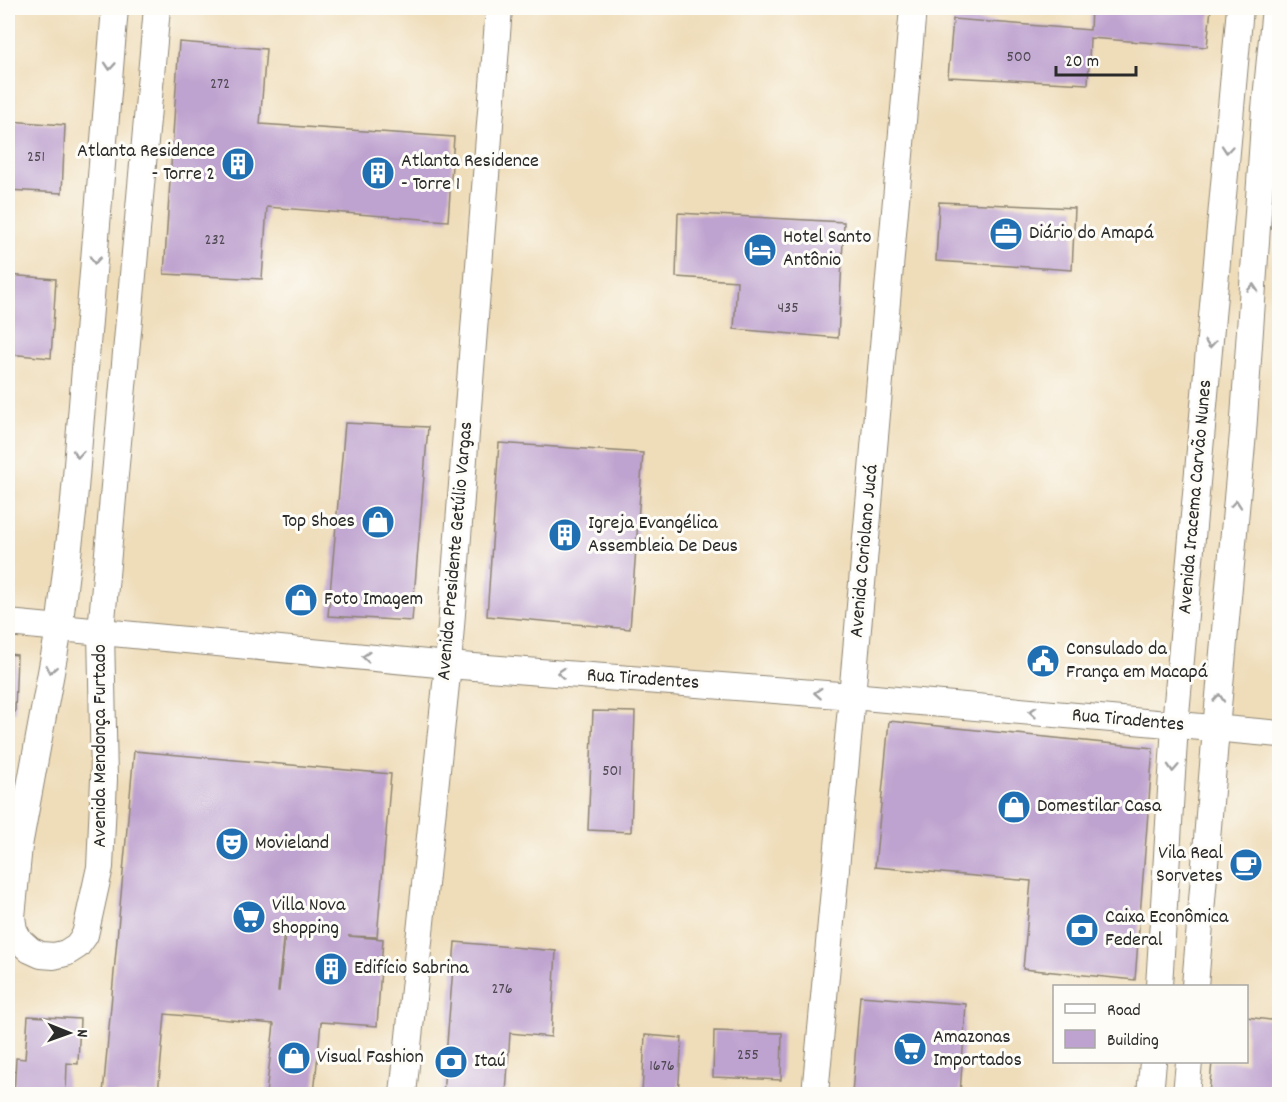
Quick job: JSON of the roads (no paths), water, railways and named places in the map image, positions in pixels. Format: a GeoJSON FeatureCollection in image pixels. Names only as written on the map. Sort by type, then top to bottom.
{"type":"FeatureCollection","features":[{"type":"Feature","properties":{"kind":"street","name":"Avenida Mendonça Furtado"},"geometry":{"type":"LineString","coordinates":[[115,8],[73,513],[59,629],[13,845],[12,917],[14,930],[20,941],[30,950],[41,955],[54,956],[66,953],[77,946],[85,935],[100,867],[104,779],[101,631],[157,8]]}},
{"type":"Feature","properties":{"kind":"street","name":"Avenida Presidente Getúlio Vargas"},"geometry":{"type":"LineString","coordinates":[[403,1095],[448,665],[499,8]]}},
{"type":"Feature","properties":{"kind":"street","name":"Avenida Coriolano Jucá"},"geometry":{"type":"LineString","coordinates":[[815,1095],[913,8]]}},
{"type":"Feature","properties":{"kind":"street","name":"Avenida Iracema Carvão Nunes"},"geometry":{"type":"LineString","coordinates":[[1159,985],[1175,725],[1240,8]]}},
{"type":"Feature","properties":{"kind":"street","name":"Avenida Iracema Carvão Nunes"},"geometry":{"type":"LineString","coordinates":[[1195,985],[1243,433],[1265,109],[1275,8]]}},
{"type":"Feature","properties":{"kind":"street"},"geometry":{"type":"LineString","coordinates":[[1231,105],[1265,109]]}},
{"type":"Feature","properties":{"kind":"street"},"geometry":{"type":"LineString","coordinates":[[99,216],[137,222]]}},
{"type":"Feature","properties":{"kind":"street","name":"Rua Tiradentes"},"geometry":{"type":"LineString","coordinates":[[8,623],[448,665],[852,696],[1280,734]]}},
{"type":"Feature","properties":{"kind":"street"},"geometry":{"type":"LineString","coordinates":[[1150,1095],[1153,1063]]}},
{"type":"Feature","properties":{"kind":"street"},"geometry":{"type":"LineString","coordinates":[[1186,1095],[1189,1063]]}},
{"type":"Feature","properties":{"kind":"place","name":"Atlanta Residence - Torre 2"},"geometry":{"type":"Point","coordinates":[238,164]}},
{"type":"Feature","properties":{"kind":"place","name":"Atlanta Residence - Torre 1"},"geometry":{"type":"Point","coordinates":[378,173]}},
{"type":"Feature","properties":{"kind":"place","name":"Diário do Amapá"},"geometry":{"type":"Point","coordinates":[1006,234]}},
{"type":"Feature","properties":{"kind":"place","name":"Hotel Santo Antônio"},"geometry":{"type":"Point","coordinates":[760,250]}},
{"type":"Feature","properties":{"kind":"place","name":"Top Shoes"},"geometry":{"type":"Point","coordinates":[378,522]}},
{"type":"Feature","properties":{"kind":"place","name":"Igreja Evangélica Assembleia De Deus"},"geometry":{"type":"Point","coordinates":[565,535]}},
{"type":"Feature","properties":{"kind":"place","name":"Foto Imagem"},"geometry":{"type":"Point","coordinates":[301,600]}},
{"type":"Feature","properties":{"kind":"place","name":"Consulado da França em Macapá"},"geometry":{"type":"Point","coordinates":[1043,661]}},
{"type":"Feature","properties":{"kind":"place","name":"Domestilar Casa"},"geometry":{"type":"Point","coordinates":[1014,807]}},
{"type":"Feature","properties":{"kind":"place","name":"Movieland"},"geometry":{"type":"Point","coordinates":[232,844]}},
{"type":"Feature","properties":{"kind":"place","name":"Vila Real Sorvetes"},"geometry":{"type":"Point","coordinates":[1246,865]}},
{"type":"Feature","properties":{"kind":"place","name":"Villa Nova Shopping"},"geometry":{"type":"Point","coordinates":[249,917]}},
{"type":"Feature","properties":{"kind":"place","name":"Caixa Econômica Federal"},"geometry":{"type":"Point","coordinates":[1082,930]}},
{"type":"Feature","properties":{"kind":"place","name":"Edifício Sabrina"},"geometry":{"type":"Point","coordinates":[331,969]}},
{"type":"Feature","properties":{"kind":"place","name":"Amazonas Importados"},"geometry":{"type":"Point","coordinates":[910,1049]}},
{"type":"Feature","properties":{"kind":"place","name":"Visual Fashion"},"geometry":{"type":"Point","coordinates":[294,1058]}},
{"type":"Feature","properties":{"kind":"place","name":"Itaú"},"geometry":{"type":"Point","coordinates":[451,1062]}}]}
